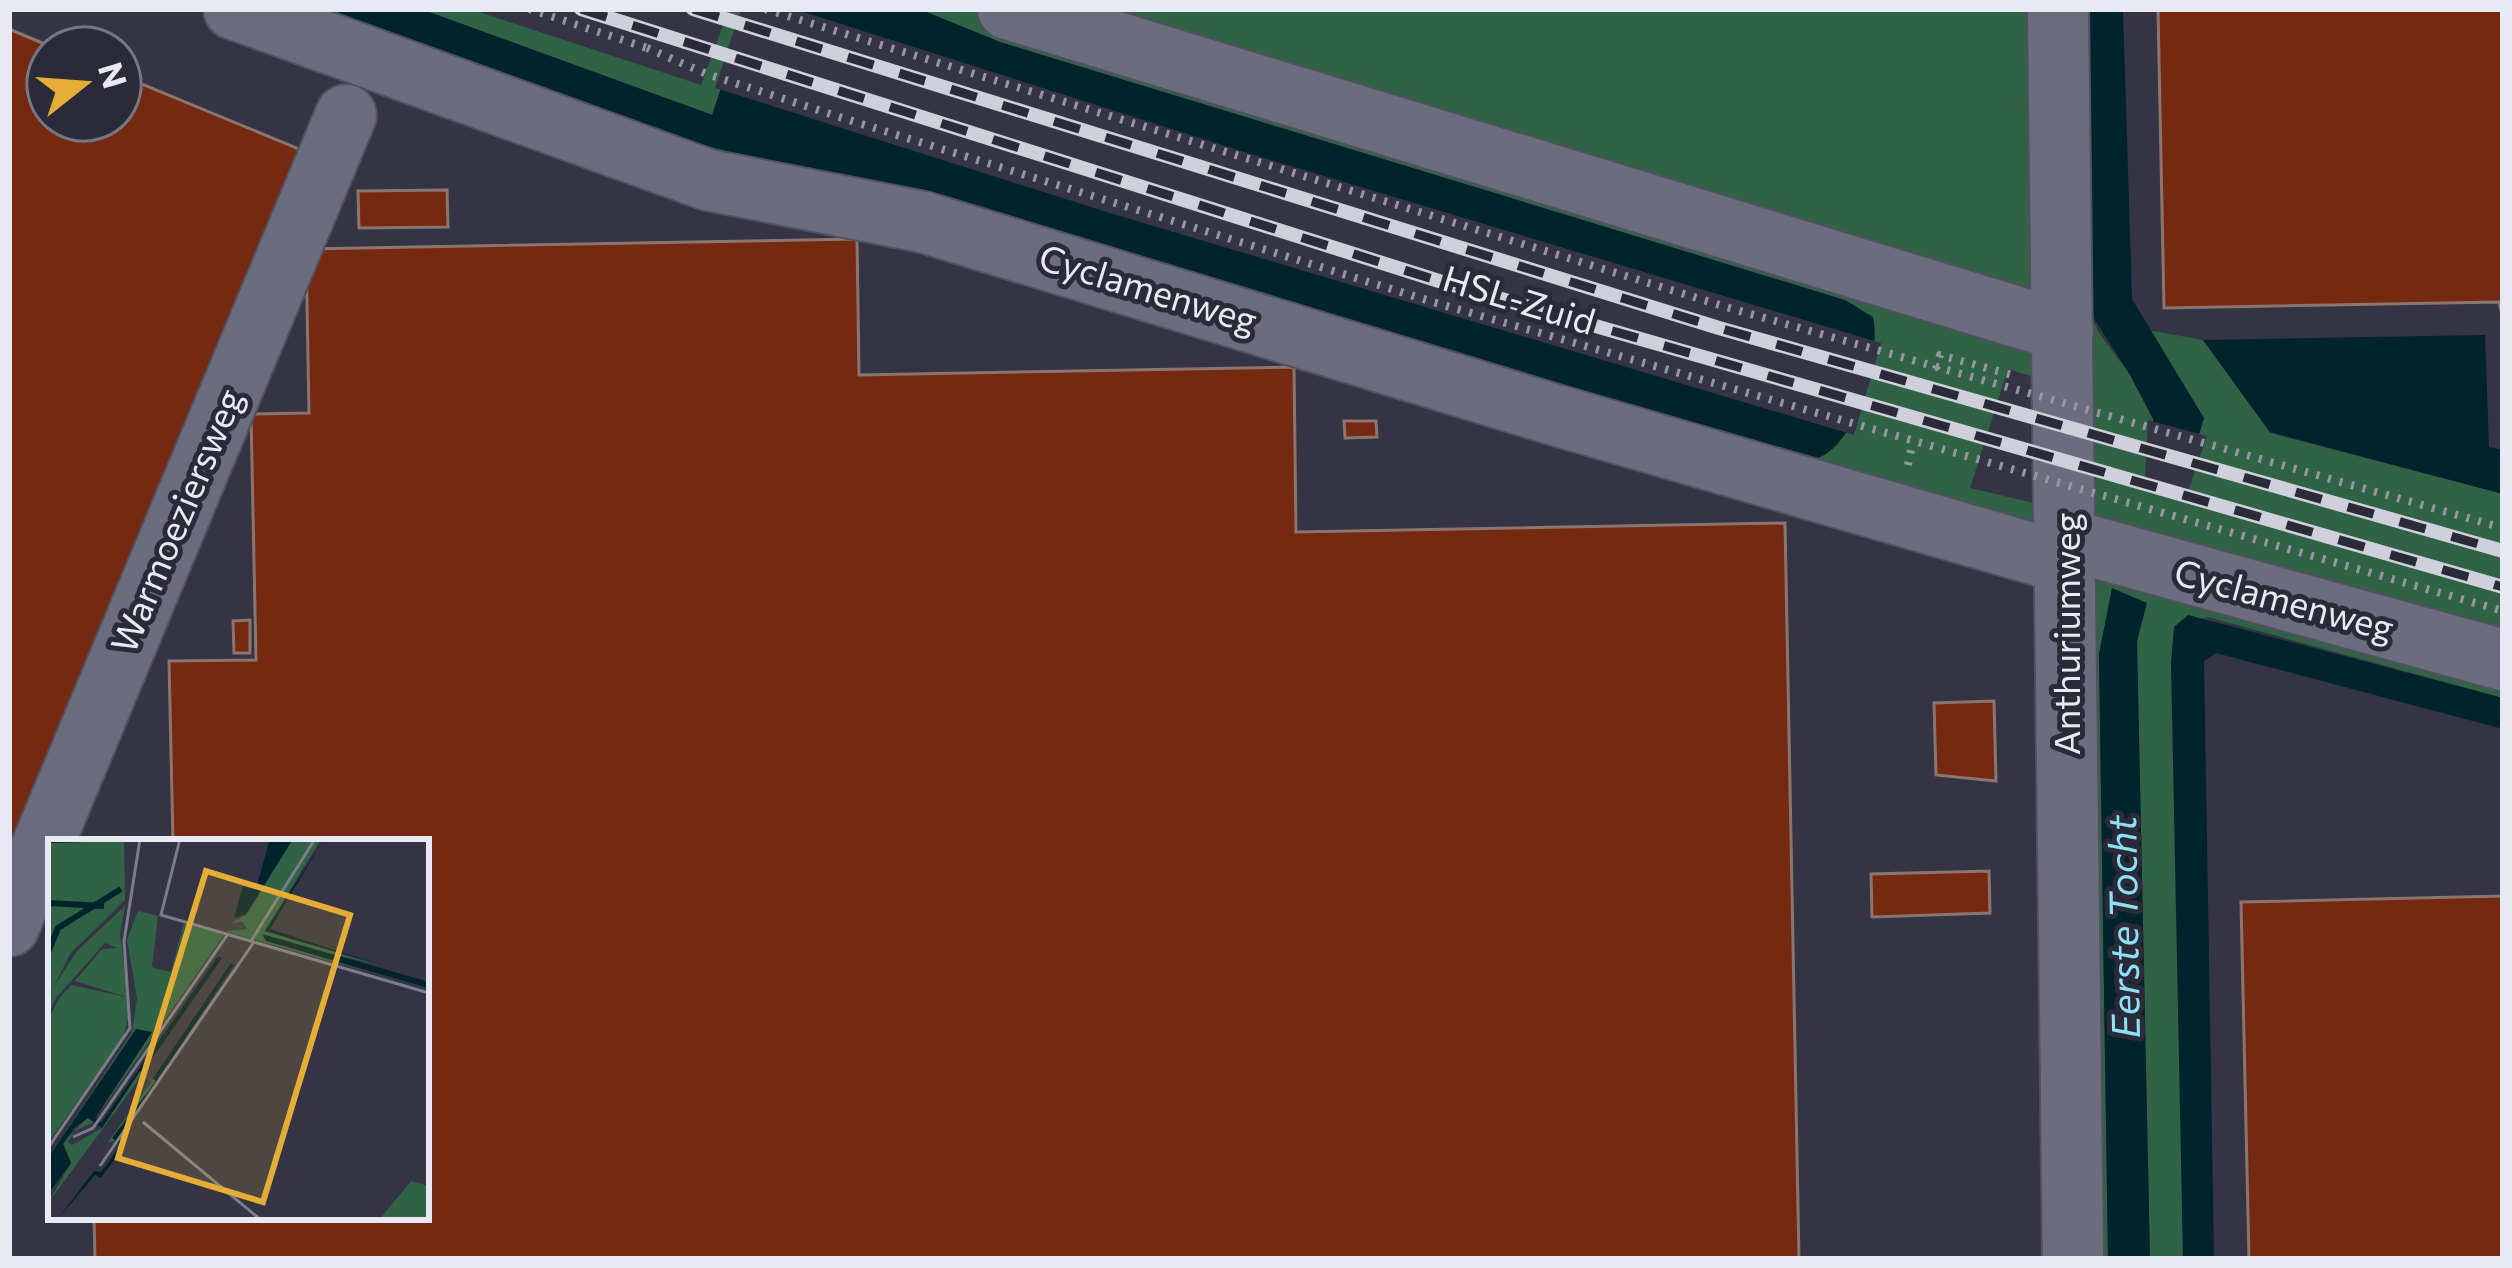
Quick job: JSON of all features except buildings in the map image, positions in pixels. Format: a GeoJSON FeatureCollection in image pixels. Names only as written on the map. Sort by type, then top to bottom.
{"type":"FeatureCollection","features":[{"type":"Feature","properties":{"kind":"street","name":"Cyclamenweg"},"geometry":{"type":"LineString","coordinates":[[234,9],[708,180],[923,221],[1574,421],[2503,660]]}},
{"type":"Feature","properties":{"kind":"street"},"geometry":{"type":"LineString","coordinates":[[1009,9],[2063,331]]}},
{"type":"Feature","properties":{"kind":"street","name":"Anthuriumweg"},"geometry":{"type":"LineString","coordinates":[[2058,9],[2073,1259]]}},
{"type":"Feature","properties":{"kind":"street","name":"Warmoeziersweg"},"geometry":{"type":"LineString","coordinates":[[9,926],[346,115]]}},
{"type":"Feature","properties":{"kind":"path","name":"HSL-Zuid"},"geometry":{"type":"LineString","coordinates":[[529,9],[647,48],[707,74],[1114,204],[1912,444],[2503,610]]}},
{"type":"Feature","properties":{"kind":"path","name":"HSL-Zuid"},"geometry":{"type":"LineString","coordinates":[[765,9],[1342,191],[1936,369],[2503,528]]}},
{"type":"Feature","properties":{"kind":"path"},"geometry":{"type":"LineString","coordinates":[[1936,369],[1940,355],[2007,374]]}},
{"type":"Feature","properties":{"kind":"path"},"geometry":{"type":"LineString","coordinates":[[1912,444],[1906,464],[1913,467]]}},
{"type":"Feature","properties":{"kind":"green space"},"geometry":{"type":"Polygon","coordinates":[[[318,9],[887,184],[972,204],[1159,266],[1435,175],[1000,42],[919,9],[981,9],[2029,334],[2047,381],[2008,369],[1970,488],[2042,505],[2030,536],[722,176],[318,9]]]}},
{"type":"Feature","properties":{"kind":"green space"},"geometry":{"type":"Polygon","coordinates":[[[421,9],[470,9],[701,85],[729,9],[747,9],[713,115],[421,9]]]}},
{"type":"Feature","properties":{"kind":"green space"},"geometry":{"type":"Polygon","coordinates":[[[1051,9],[2043,9],[2046,304],[1051,9]]]}},
{"type":"Feature","properties":{"kind":"green space"},"geometry":{"type":"Polygon","coordinates":[[[2080,292],[2100,334],[2148,405],[2183,487],[2204,418],[2147,330],[2203,340],[2270,433],[2503,494],[2503,698],[2208,617],[2174,627],[2183,1259],[2150,1259],[2137,641],[2146,603],[2113,589],[2099,654],[2108,1259],[2096,1259],[2080,292]]]}},
{"type":"Feature","properties":{"kind":"water"},"geometry":{"type":"Polygon","coordinates":[[[318,9],[421,9],[712,115],[747,9],[919,9],[1000,42],[1845,300],[1873,317],[1869,379],[1839,443],[1808,460],[1159,266],[972,204],[749,158],[660,132],[318,9]]]}},
{"type":"Feature","properties":{"kind":"water"},"geometry":{"type":"Polygon","coordinates":[[[2089,9],[2123,9],[2132,299],[2204,418],[2183,487],[2155,437],[2153,419],[2130,375],[2093,317],[2089,9]]]}},
{"type":"Feature","properties":{"kind":"water"},"geometry":{"type":"Polygon","coordinates":[[[2485,335],[2489,447],[2503,450],[2503,494],[2270,432],[2203,340],[2485,335]]]}},
{"type":"Feature","properties":{"kind":"water","name":"Eerste Tocht"},"geometry":{"type":"Polygon","coordinates":[[[2112,588],[2147,603],[2137,641],[2150,1259],[2108,1259],[2099,654],[2112,588]]]}},
{"type":"Feature","properties":{"kind":"water"},"geometry":{"type":"Polygon","coordinates":[[[2188,615],[2503,698],[2503,729],[2216,653],[2204,661],[2214,1259],[2183,1259],[2171,663],[2174,627],[2188,615]]]}},
{"type":"Feature","properties":{"kind":"pier"},"geometry":{"type":"Polygon","coordinates":[[[741,9],[794,9],[1251,154],[1881,343],[1854,435],[1110,213],[715,88],[741,9]]]}},
{"type":"Feature","properties":{"kind":"pier"},"geometry":{"type":"Polygon","coordinates":[[[2148,420],[2207,436],[2189,489],[2179,497],[2151,488],[2145,479],[2148,420]]]}},
{"type":"Feature","properties":{"kind":"railway"},"geometry":{"type":"LineString","coordinates":[[581,9],[1439,281],[2503,587]]}},
{"type":"Feature","properties":{"kind":"railway"},"geometry":{"type":"LineString","coordinates":[[693,9],[1719,328],[2503,551]]}}]}
